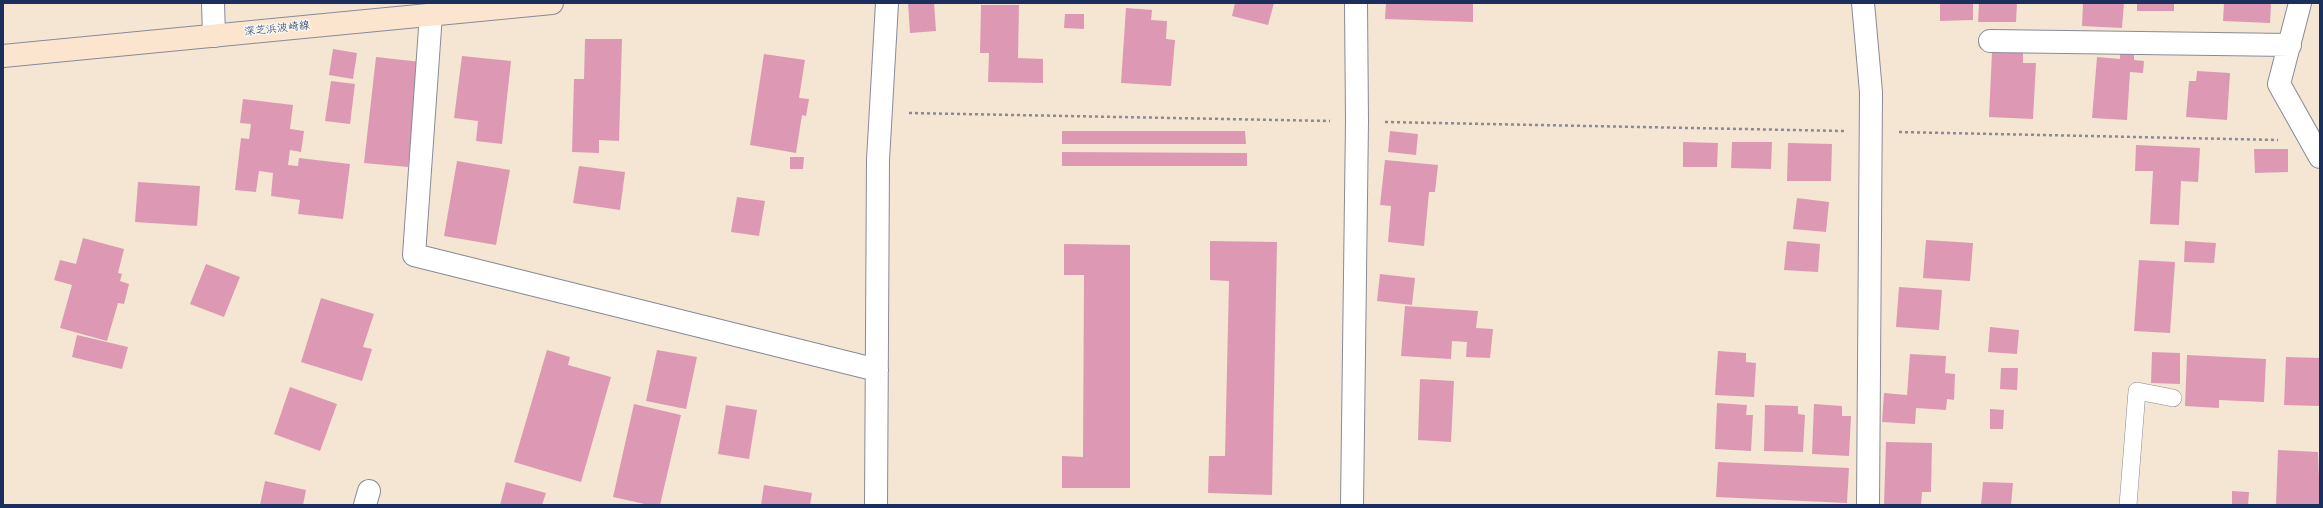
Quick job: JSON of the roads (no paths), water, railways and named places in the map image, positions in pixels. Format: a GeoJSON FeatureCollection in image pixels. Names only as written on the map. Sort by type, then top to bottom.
{"type":"FeatureCollection","features":[{"type":"Feature","properties":{"kind":"main road","name":"深芝浜波崎線"},"geometry":{"type":"LineString","coordinates":[[3,56],[552,3]]}},
{"type":"Feature","properties":{"kind":"street"},"geometry":{"type":"LineString","coordinates":[[213,3],[214,36]]}},
{"type":"Feature","properties":{"kind":"street"},"geometry":{"type":"LineString","coordinates":[[876,505],[878,160],[887,3]]}},
{"type":"Feature","properties":{"kind":"street"},"geometry":{"type":"LineString","coordinates":[[1352,505],[1357,121],[1356,3]]}},
{"type":"Feature","properties":{"kind":"street"},"geometry":{"type":"LineString","coordinates":[[1863,3],[1871,92],[1868,505]]}},
{"type":"Feature","properties":{"kind":"street"},"geometry":{"type":"LineString","coordinates":[[2300,3],[2279,84],[2315,149]]}},
{"type":"Feature","properties":{"kind":"street"},"geometry":{"type":"LineString","coordinates":[[431,14],[414,255],[877,370]]}},
{"type":"Feature","properties":{"kind":"street"},"geometry":{"type":"LineString","coordinates":[[1990,41],[2290,45]]}},
{"type":"Feature","properties":{"kind":"lane"},"geometry":{"type":"LineString","coordinates":[[2128,505],[2137,391],[2173,398]]}}]}
